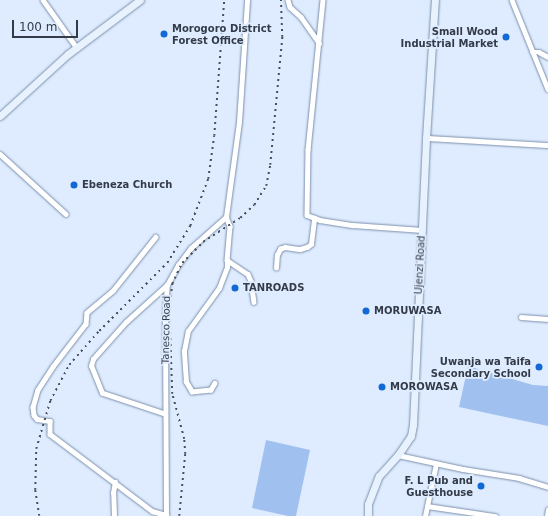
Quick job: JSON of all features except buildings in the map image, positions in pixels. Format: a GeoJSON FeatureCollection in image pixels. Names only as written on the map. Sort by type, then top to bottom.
{"type":"FeatureCollection","features":[{"type":"Feature","properties":{"kind":"street"},"geometry":{"type":"LineString","coordinates":[[43,0],[77,48]]}},
{"type":"Feature","properties":{"kind":"street"},"geometry":{"type":"LineString","coordinates":[[0,116],[52,67],[140,0]]}},
{"type":"Feature","properties":{"kind":"street"},"geometry":{"type":"LineString","coordinates":[[215,383],[211,390],[192,392],[186,382],[184,351],[188,331],[219,288],[227,268],[230,226],[226,217],[239,122],[247,0]]}},
{"type":"Feature","properties":{"kind":"street"},"geometry":{"type":"LineString","coordinates":[[288,0],[290,7],[301,18],[318,43]]}},
{"type":"Feature","properties":{"kind":"street"},"geometry":{"type":"LineString","coordinates":[[323,0],[308,149],[306,216],[353,226],[422,230]]}},
{"type":"Feature","properties":{"kind":"street","name":"Ujenzi Road"},"geometry":{"type":"LineString","coordinates":[[368,516],[368,504],[379,476],[398,455],[411,436],[413,425],[426,138],[435,0]]}},
{"type":"Feature","properties":{"kind":"street"},"geometry":{"type":"LineString","coordinates":[[512,0],[548,89]]}},
{"type":"Feature","properties":{"kind":"street"},"geometry":{"type":"LineString","coordinates":[[532,52],[539,52],[548,57]]}},
{"type":"Feature","properties":{"kind":"street"},"geometry":{"type":"LineString","coordinates":[[426,138],[548,144]]}},
{"type":"Feature","properties":{"kind":"street"},"geometry":{"type":"LineString","coordinates":[[0,154],[66,214]]}},
{"type":"Feature","properties":{"kind":"street","name":"Tanesco Road"},"geometry":{"type":"LineString","coordinates":[[166,516],[165,318],[167,285],[178,265],[191,248],[226,217]]}},
{"type":"Feature","properties":{"kind":"street"},"geometry":{"type":"LineString","coordinates":[[276,268],[277,255],[280,249],[285,247],[300,249],[307,247],[310,244],[314,218]]}},
{"type":"Feature","properties":{"kind":"street"},"geometry":{"type":"LineString","coordinates":[[156,238],[113,291],[87,313],[86,324],[52,367],[38,390],[34,403],[34,414],[37,419],[50,421],[50,434],[152,511],[166,516]]}},
{"type":"Feature","properties":{"kind":"street"},"geometry":{"type":"LineString","coordinates":[[227,260],[248,274],[251,281],[254,302]]}},
{"type":"Feature","properties":{"kind":"street"},"geometry":{"type":"LineString","coordinates":[[165,414],[102,393],[91,366],[93,359],[126,322],[167,285]]}},
{"type":"Feature","properties":{"kind":"street"},"geometry":{"type":"LineString","coordinates":[[521,317],[548,320]]}},
{"type":"Feature","properties":{"kind":"street"},"geometry":{"type":"LineString","coordinates":[[398,455],[436,464],[519,478],[548,487]]}},
{"type":"Feature","properties":{"kind":"street"},"geometry":{"type":"LineString","coordinates":[[425,516],[436,464]]}},
{"type":"Feature","properties":{"kind":"street"},"geometry":{"type":"LineString","coordinates":[[114,516],[113,493],[115,482]]}},
{"type":"Feature","properties":{"kind":"street"},"geometry":{"type":"LineString","coordinates":[[427,506],[495,516]]}},
{"type":"Feature","properties":{"kind":"street"},"geometry":{"type":"LineString","coordinates":[[547,516],[548,510]]}},
{"type":"Feature","properties":{"kind":"shaded area"},"geometry":{"type":"Polygon","coordinates":[[[468,366],[533,385],[548,386],[548,426],[459,407],[468,366]]]}},
{"type":"Feature","properties":{"kind":"shaded area"},"geometry":{"type":"Polygon","coordinates":[[[266,440],[310,450],[296,516],[288,516],[252,508],[266,440]]]}},
{"type":"Feature","properties":{"kind":"railway"},"geometry":{"type":"LineString","coordinates":[[39,516],[35,490],[36,449],[50,401],[69,365],[99,331],[167,263],[190,226],[208,179],[214,136],[224,0]]}},
{"type":"Feature","properties":{"kind":"railway"},"geometry":{"type":"LineString","coordinates":[[179,516],[185,454],[184,439],[172,394],[169,309],[172,284],[182,263],[203,242],[240,218],[254,205],[266,186],[270,165],[282,37],[281,0]]}},
{"type":"Feature","properties":{"kind":"place","name":"Morogoro District Forest Office"},"geometry":{"type":"Point","coordinates":[164,34]}},
{"type":"Feature","properties":{"kind":"place","name":"Small Wood Industrial Market"},"geometry":{"type":"Point","coordinates":[506,37]}},
{"type":"Feature","properties":{"kind":"place","name":"Ebeneza Church"},"geometry":{"type":"Point","coordinates":[74,185]}},
{"type":"Feature","properties":{"kind":"place","name":"TANROADS"},"geometry":{"type":"Point","coordinates":[235,288]}},
{"type":"Feature","properties":{"kind":"place","name":"MORUWASA"},"geometry":{"type":"Point","coordinates":[366,311]}},
{"type":"Feature","properties":{"kind":"place","name":"Uwanja wa Taifa Secondary School"},"geometry":{"type":"Point","coordinates":[539,367]}},
{"type":"Feature","properties":{"kind":"place","name":"MOROWASA"},"geometry":{"type":"Point","coordinates":[382,387]}},
{"type":"Feature","properties":{"kind":"place","name":"F. L Pub and Guesthouse"},"geometry":{"type":"Point","coordinates":[481,486]}}]}
